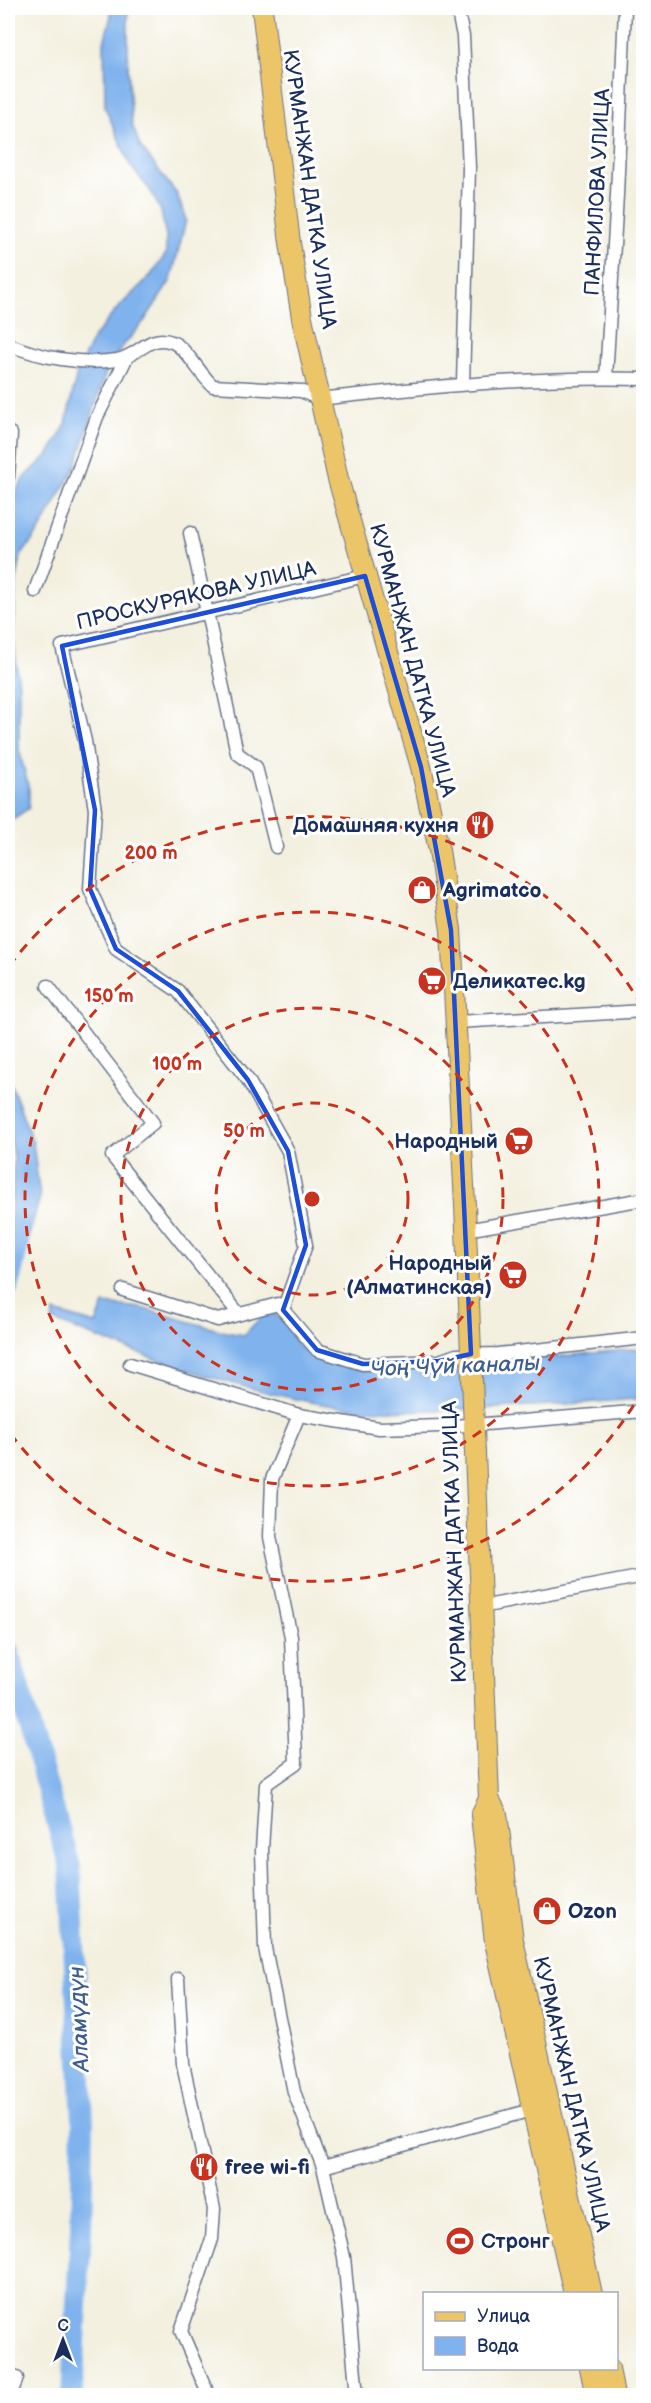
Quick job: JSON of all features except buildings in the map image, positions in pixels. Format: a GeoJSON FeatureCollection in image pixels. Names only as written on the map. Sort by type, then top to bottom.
{"type":"FeatureCollection","features":[{"type":"Feature","properties":{"kind":"main road","name":"КУРМАНЖАН ДАТКА УЛИЦА"},"geometry":{"type":"LineString","coordinates":[[262,8],[290,243],[302,318],[338,479],[421,767],[439,850],[451,930],[457,1022],[489,1799],[497,1814],[513,1940],[574,2292]]}},
{"type":"Feature","properties":{"kind":"main road","name":"КУРМАНЖАН ДАТКА УЛИЦА"},"geometry":{"type":"LineString","coordinates":[[540,2107],[591,2292]]}},
{"type":"Feature","properties":{"kind":"main road"},"geometry":{"type":"LineString","coordinates":[[590,2370],[596,2396]]}},
{"type":"Feature","properties":{"kind":"main road"},"geometry":{"type":"LineString","coordinates":[[609,2370],[614,2396]]}},
{"type":"Feature","properties":{"kind":"street"},"geometry":{"type":"LineString","coordinates":[[457,8],[463,36],[469,168],[463,384]]}},
{"type":"Feature","properties":{"kind":"street","name":"ПАНФИЛОВА УЛИЦА"},"geometry":{"type":"LineString","coordinates":[[606,378],[626,8]]}},
{"type":"Feature","properties":{"kind":"street"},"geometry":{"type":"LineString","coordinates":[[8,344],[26,352],[77,361],[122,358],[151,341],[161,339],[176,343],[213,386],[301,391],[320,399],[463,384],[606,378],[644,379]]}},
{"type":"Feature","properties":{"kind":"street"},"geometry":{"type":"LineString","coordinates":[[35,591],[98,417],[122,358]]}},
{"type":"Feature","properties":{"kind":"street"},"geometry":{"type":"LineString","coordinates":[[8,477],[9,433]]}},
{"type":"Feature","properties":{"kind":"street"},"geometry":{"type":"LineString","coordinates":[[190,533],[237,753],[256,767],[276,847]]}},
{"type":"Feature","properties":{"kind":"street","name":"ПРОСКУРЯКОВА УЛИЦА"},"geometry":{"type":"LineString","coordinates":[[283,1310],[306,1245],[288,1151],[248,1080],[178,991],[116,949],[90,889],[95,810],[85,741],[62,646],[365,576]]}},
{"type":"Feature","properties":{"kind":"street"},"geometry":{"type":"LineString","coordinates":[[48,986],[153,1123],[112,1156],[239,1314]]}},
{"type":"Feature","properties":{"kind":"street"},"geometry":{"type":"LineString","coordinates":[[457,1022],[644,1011]]}},
{"type":"Feature","properties":{"kind":"street"},"geometry":{"type":"LineString","coordinates":[[466,1230],[644,1198]]}},
{"type":"Feature","properties":{"kind":"street"},"geometry":{"type":"LineString","coordinates":[[123,1290],[218,1320],[278,1304],[317,1350],[363,1364],[439,1361],[456,1354],[471,1356],[498,1354],[644,1338]]}},
{"type":"Feature","properties":{"kind":"street"},"geometry":{"type":"LineString","coordinates":[[130,1364],[299,1415],[379,1428],[644,1412]]}},
{"type":"Feature","properties":{"kind":"street"},"geometry":{"type":"LineString","coordinates":[[299,1415],[272,1479],[270,1538],[291,1637],[296,1763],[266,1784],[262,1850],[265,1948],[294,2092],[323,2167],[344,2257],[357,2396]]}},
{"type":"Feature","properties":{"kind":"street"},"geometry":{"type":"LineString","coordinates":[[481,1607],[644,1576]]}},
{"type":"Feature","properties":{"kind":"street"},"geometry":{"type":"LineString","coordinates":[[178,1980],[183,2064],[214,2209],[212,2239],[181,2331],[209,2396]]}},
{"type":"Feature","properties":{"kind":"street"},"geometry":{"type":"LineString","coordinates":[[323,2167],[540,2107]]}},
{"type":"Feature","properties":{"kind":"street"},"geometry":{"type":"LineString","coordinates":[[8,2374],[17,2378],[10,2396]]}},
{"type":"Feature","properties":{"kind":"highlighted area"},"geometry":{"type":"Polygon","coordinates":[[[365,576],[421,767],[451,930],[471,1354],[439,1361],[363,1364],[317,1350],[283,1310],[306,1245],[288,1151],[248,1080],[178,991],[116,949],[90,889],[95,810],[62,646],[365,576]]]}},
{"type":"Feature","properties":{"kind":"water"},"geometry":{"type":"Polygon","coordinates":[[[110,8],[128,8],[128,68],[132,124],[140,146],[177,194],[186,220],[171,280],[145,320],[119,351],[106,372],[76,466],[40,530],[21,556],[16,584],[13,638],[19,686],[19,749],[29,789],[29,808],[8,822],[8,506],[23,479],[49,454],[66,424],[77,372],[94,337],[116,310],[151,275],[166,254],[166,237],[161,211],[150,190],[130,165],[105,107],[104,42],[111,16],[110,8]]]}},
{"type":"Feature","properties":{"kind":"water"},"geometry":{"type":"Polygon","coordinates":[[[8,1075],[33,1143],[40,1197],[17,1277],[8,1273],[14,1157],[8,1133],[8,1075]]]}},
{"type":"Feature","properties":{"kind":"water"},"geometry":{"type":"Polygon","coordinates":[[[104,1304],[141,1308],[244,1335],[265,1313],[273,1313],[286,1324],[297,1344],[306,1351],[334,1359],[380,1367],[429,1369],[643,1348],[643,1398],[553,1405],[432,1410],[365,1409],[321,1404],[252,1389],[184,1369],[52,1320],[54,1312],[96,1324],[104,1304]]]}},
{"type":"Feature","properties":{"kind":"waterway","name":"Аламүдүн"},"geometry":{"type":"LineString","coordinates":[[8,1286],[18,1244]]}},
{"type":"Feature","properties":{"kind":"waterway","name":"Аламүдүн"},"geometry":{"type":"LineString","coordinates":[[8,1651],[70,1867],[83,2122],[81,2229],[72,2396]]}},
{"type":"Feature","properties":{"kind":"place","name":"Домашняя кухня"},"geometry":{"type":"Point","coordinates":[480,825]}},
{"type":"Feature","properties":{"kind":"place","name":"Agrimatco"},"geometry":{"type":"Point","coordinates":[422,890]}},
{"type":"Feature","properties":{"kind":"place","name":"Деликатес.kg"},"geometry":{"type":"Point","coordinates":[432,981]}},
{"type":"Feature","properties":{"kind":"place","name":"Народный"},"geometry":{"type":"Point","coordinates":[519,1141]}},
{"type":"Feature","properties":{"kind":"place","name":"Народный (Алматинская)"},"geometry":{"type":"Point","coordinates":[513,1275]}},
{"type":"Feature","properties":{"kind":"place","name":"Ozon"},"geometry":{"type":"Point","coordinates":[547,1911]}},
{"type":"Feature","properties":{"kind":"place","name":"free wi-fi"},"geometry":{"type":"Point","coordinates":[204,2167]}},
{"type":"Feature","properties":{"kind":"place","name":"Стронг"},"geometry":{"type":"Point","coordinates":[460,2241]}},
{"type":"Feature","properties":{"kind":"water label","name":"Чоң Чүй каналы"},"geometry":{"type":"Point","coordinates":[455,1365]}}]}
